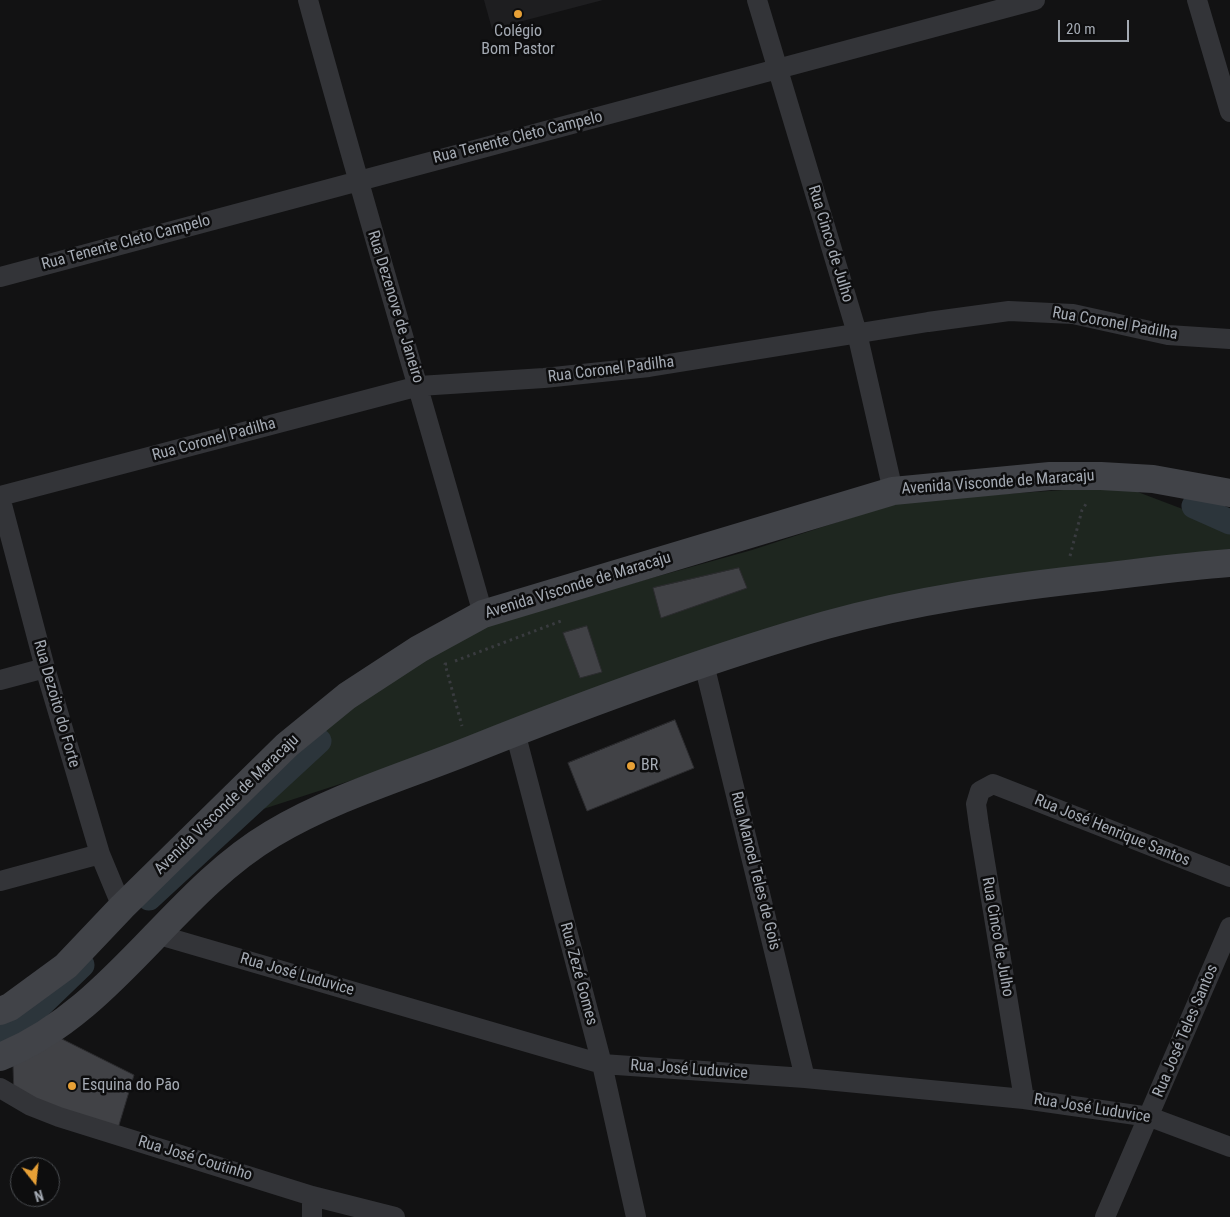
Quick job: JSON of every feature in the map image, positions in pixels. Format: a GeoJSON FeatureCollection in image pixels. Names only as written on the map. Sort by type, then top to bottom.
{"type":"FeatureCollection","features":[{"type":"Feature","properties":{"kind":"main road","name":"Avenida Visconde de Maracaju"},"geometry":{"type":"LineString","coordinates":[[0,1011],[66,966],[122,907],[287,745],[347,696],[419,649],[482,614],[893,491],[1050,476],[1108,476],[1153,479],[1230,493]]}},
{"type":"Feature","properties":{"kind":"main road"},"geometry":{"type":"LineString","coordinates":[[0,1057],[38,1039],[93,998],[213,878],[270,835],[310,813],[515,732],[704,664],[827,625],[891,610],[1031,584],[1184,566],[1230,564]]}},
{"type":"Feature","properties":{"kind":"street","name":"Rua Dezenove de Janeiro"},"geometry":{"type":"LineString","coordinates":[[308,0],[357,180],[419,386],[482,614]]}},
{"type":"Feature","properties":{"kind":"street","name":"Rua Cinco de Julho"},"geometry":{"type":"LineString","coordinates":[[757,0],[857,333],[893,491]]}},
{"type":"Feature","properties":{"kind":"street","name":"Rua Tenente Cleto Campelo"},"geometry":{"type":"LineString","coordinates":[[0,277],[357,180],[778,72],[1036,0]]}},
{"type":"Feature","properties":{"kind":"street"},"geometry":{"type":"LineString","coordinates":[[1197,0],[1230,112]]}},
{"type":"Feature","properties":{"kind":"street","name":"Rua Coronel Padilha"},"geometry":{"type":"LineString","coordinates":[[0,496],[419,386],[544,378],[650,367],[1000,312],[1040,311],[1073,314],[1168,335],[1230,339]]}},
{"type":"Feature","properties":{"kind":"street","name":"Rua Dezoito do Forte"},"geometry":{"type":"LineString","coordinates":[[0,496],[45,668],[100,854],[122,907]]}},
{"type":"Feature","properties":{"kind":"street","name":"Rua Manoel Teles de Gois"},"geometry":{"type":"LineString","coordinates":[[704,664],[805,1078]]}},
{"type":"Feature","properties":{"kind":"street"},"geometry":{"type":"LineString","coordinates":[[0,680],[45,668]]}},
{"type":"Feature","properties":{"kind":"street","name":"Rua Zezé Gomes"},"geometry":{"type":"LineString","coordinates":[[515,732],[602,1064],[636,1217]]}},
{"type":"Feature","properties":{"kind":"street","name":"Rua Cinco de Julho"},"geometry":{"type":"LineString","coordinates":[[993,784],[980,791],[977,798],[977,810],[1024,1099]]}},
{"type":"Feature","properties":{"kind":"street","name":"Rua José Henrique Santos"},"geometry":{"type":"LineString","coordinates":[[993,784],[1230,877]]}},
{"type":"Feature","properties":{"kind":"street"},"geometry":{"type":"LineString","coordinates":[[0,881],[100,854]]}},
{"type":"Feature","properties":{"kind":"street","name":"Rua José Teles Santos"},"geometry":{"type":"LineString","coordinates":[[1105,1217],[1150,1117],[1230,927]]}},
{"type":"Feature","properties":{"kind":"street","name":"Rua José Luduvice"},"geometry":{"type":"LineString","coordinates":[[159,934],[602,1064],[805,1078],[1024,1099],[1150,1117],[1230,1147]]}},
{"type":"Feature","properties":{"kind":"street","name":"Rua José Coutinho"},"geometry":{"type":"LineString","coordinates":[[0,1088],[31,1106],[59,1117],[312,1196],[395,1217]]}},
{"type":"Feature","properties":{"kind":"street"},"geometry":{"type":"LineString","coordinates":[[312,1196],[312,1217]]}},
{"type":"Feature","properties":{"kind":"path"},"geometry":{"type":"LineString","coordinates":[[1082,579],[1070,558],[1082,510],[1108,476]]}},
{"type":"Feature","properties":{"kind":"path"},"geometry":{"type":"LineString","coordinates":[[469,751],[445,664],[560,621],[552,593]]}},
{"type":"Feature","properties":{"kind":"shaded area","name":"Colégio Bom Pastor"},"geometry":{"type":"Polygon","coordinates":[[[484,0],[603,0],[492,29],[484,0]]]}},
{"type":"Feature","properties":{"kind":"shaded area"},"geometry":{"type":"Polygon","coordinates":[[[1122,486],[1230,527],[1230,556],[1037,573],[479,739],[254,812],[324,746],[317,736],[411,662],[490,623],[752,550],[902,501],[1122,486]]]}},
{"type":"Feature","properties":{"kind":"building"},"geometry":{"type":"Polygon","coordinates":[[[739,568],[747,588],[661,618],[653,588],[739,568]]]}},
{"type":"Feature","properties":{"kind":"building"},"geometry":{"type":"Polygon","coordinates":[[[587,626],[602,672],[580,678],[563,633],[587,626]]]}},
{"type":"Feature","properties":{"kind":"building","name":"BR"},"geometry":{"type":"Polygon","coordinates":[[[675,720],[694,768],[587,811],[568,763],[675,720]]]}},
{"type":"Feature","properties":{"kind":"building","name":"Esquina do Pão"},"geometry":{"type":"Polygon","coordinates":[[[56,1036],[134,1075],[116,1135],[14,1096],[13,1065],[56,1036]]]}},
{"type":"Feature","properties":{"kind":"waterway"},"geometry":{"type":"LineString","coordinates":[[1194,506],[1230,522]]}},
{"type":"Feature","properties":{"kind":"waterway"},"geometry":{"type":"LineString","coordinates":[[149,898],[319,741]]}},
{"type":"Feature","properties":{"kind":"waterway"},"geometry":{"type":"LineString","coordinates":[[0,1033],[27,1018],[82,965]]}},
{"type":"Feature","properties":{"kind":"place","name":"Colégio Bom Pastor"},"geometry":{"type":"Point","coordinates":[518,14]}},
{"type":"Feature","properties":{"kind":"place","name":"BR"},"geometry":{"type":"Point","coordinates":[631,766]}},
{"type":"Feature","properties":{"kind":"place","name":"Esquina do Pão"},"geometry":{"type":"Point","coordinates":[72,1086]}}]}
